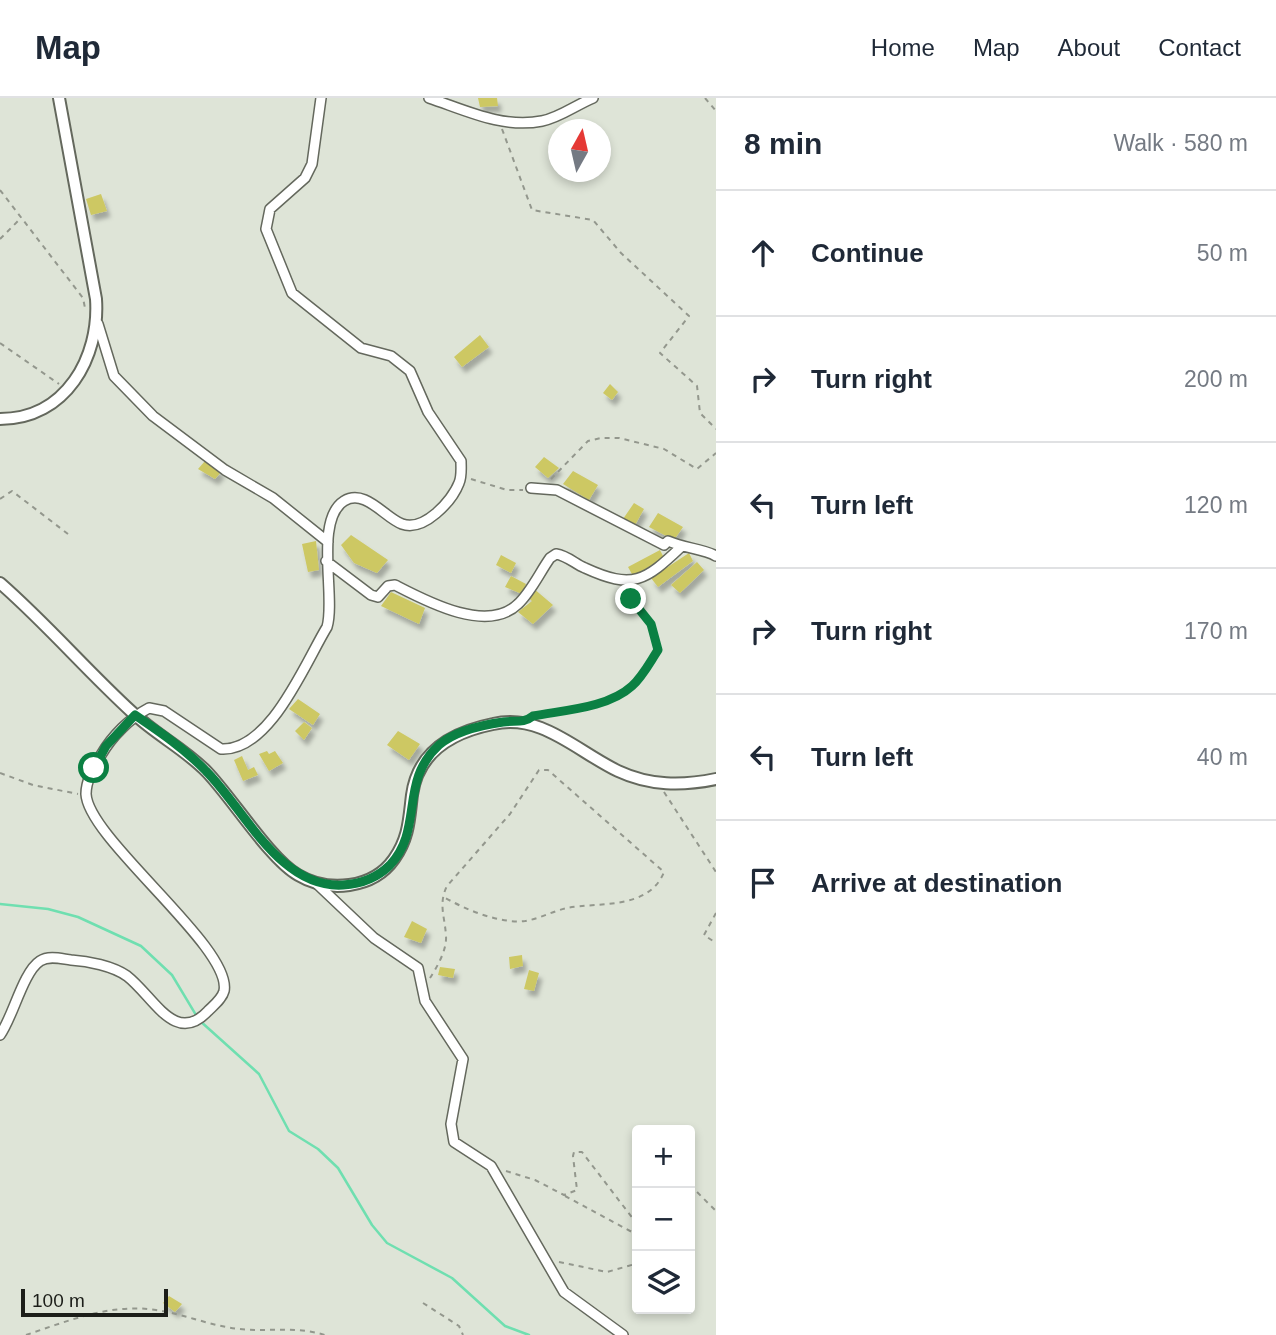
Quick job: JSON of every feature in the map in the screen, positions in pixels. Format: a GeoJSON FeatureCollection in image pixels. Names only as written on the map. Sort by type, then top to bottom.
{"type":"FeatureCollection","features":[{"type":"Feature","properties":{"kind":"street"},"geometry":{"type":"LineString","coordinates":[[59,98],[94,285],[98,324],[114,376],[153,416],[216,464],[273,498],[328,542]]}},
{"type":"Feature","properties":{"kind":"street"},"geometry":{"type":"LineString","coordinates":[[0,1035],[30,972],[40,961],[50,958],[86,961],[125,975],[172,1020],[183,1026],[196,1024],[223,995],[226,982],[221,971],[186,922],[106,832],[89,807],[86,795],[94,768],[106,746],[135,715],[149,708],[164,711],[221,749],[232,750],[250,743],[268,726],[327,627],[330,615],[328,542],[335,512],[344,501],[355,498],[367,501],[402,524],[423,522],[449,502],[461,477],[461,461],[428,412],[410,371],[391,356],[361,348],[303,305],[292,293],[266,229],[270,209],[305,178],[312,164],[321,98]]}},
{"type":"Feature","properties":{"kind":"street"},"geometry":{"type":"LineString","coordinates":[[429,98],[499,122],[544,121],[586,99]]}},
{"type":"Feature","properties":{"kind":"street"},"geometry":{"type":"LineString","coordinates":[[0,419],[24,415],[50,404],[67,391],[82,372],[92,351],[98,324]]}},
{"type":"Feature","properties":{"kind":"street"},"geometry":{"type":"LineString","coordinates":[[531,488],[557,490],[664,545],[668,541],[716,556]]}},
{"type":"Feature","properties":{"kind":"street"},"geometry":{"type":"LineString","coordinates":[[327,561],[371,595],[378,597],[388,586],[395,585],[437,606],[488,617],[506,612],[519,603],[550,558],[556,554],[583,568],[627,582],[641,580],[681,547]]}},
{"type":"Feature","properties":{"kind":"street"},"geometry":{"type":"LineString","coordinates":[[0,583],[135,715],[198,763],[282,862],[298,876],[315,882],[333,886],[357,884],[376,876],[390,864],[404,846],[409,827],[413,785],[419,769],[442,743],[458,734],[491,724],[525,722],[540,726],[618,771],[657,783],[674,785],[716,779]]}},
{"type":"Feature","properties":{"kind":"street"},"geometry":{"type":"LineString","coordinates":[[315,882],[373,938],[418,968],[425,1001],[463,1059],[451,1135],[454,1142],[491,1166],[544,1260],[570,1298],[623,1335]]}},
{"type":"Feature","properties":{"kind":"path"},"geometry":{"type":"LineString","coordinates":[[705,98],[716,111]]}},
{"type":"Feature","properties":{"kind":"path"},"geometry":{"type":"LineString","coordinates":[[499,122],[532,210],[593,220],[621,253],[690,316],[660,353],[697,386],[700,413],[716,429]]}},
{"type":"Feature","properties":{"kind":"path"},"geometry":{"type":"LineString","coordinates":[[0,190],[83,298],[85,311]]}},
{"type":"Feature","properties":{"kind":"path"},"geometry":{"type":"LineString","coordinates":[[0,239],[21,218]]}},
{"type":"Feature","properties":{"kind":"path"},"geometry":{"type":"LineString","coordinates":[[0,343],[47,373],[67,391]]}},
{"type":"Feature","properties":{"kind":"path"},"geometry":{"type":"LineString","coordinates":[[551,479],[587,441],[601,438],[619,438],[664,449],[697,469],[716,453]]}},
{"type":"Feature","properties":{"kind":"path"},"geometry":{"type":"LineString","coordinates":[[461,477],[507,490],[531,488]]}},
{"type":"Feature","properties":{"kind":"path"},"geometry":{"type":"LineString","coordinates":[[0,499],[12,491],[68,534]]}},
{"type":"Feature","properties":{"kind":"path"},"geometry":{"type":"LineString","coordinates":[[525,722],[533,716],[605,701],[630,688],[639,679],[658,650],[651,624],[631,599],[619,590]]}},
{"type":"Feature","properties":{"kind":"path"},"geometry":{"type":"LineString","coordinates":[[422,979],[431,978],[446,939],[442,896],[542,769],[664,872],[645,895],[601,906],[569,908],[524,921],[492,916],[456,905],[442,896]]}},
{"type":"Feature","properties":{"kind":"path"},"geometry":{"type":"LineString","coordinates":[[0,773],[33,785],[86,795]]}},
{"type":"Feature","properties":{"kind":"path"},"geometry":{"type":"LineString","coordinates":[[657,783],[716,872]]}},
{"type":"Feature","properties":{"kind":"path"},"geometry":{"type":"LineString","coordinates":[[716,913],[704,935],[716,943]]}},
{"type":"Feature","properties":{"kind":"path"},"geometry":{"type":"LineString","coordinates":[[564,1195],[577,1190],[573,1156],[574,1152],[582,1152],[632,1217]]}},
{"type":"Feature","properties":{"kind":"path"},"geometry":{"type":"LineString","coordinates":[[491,1166],[535,1180],[632,1232]]}},
{"type":"Feature","properties":{"kind":"path"},"geometry":{"type":"LineString","coordinates":[[693,1188],[716,1211]]}},
{"type":"Feature","properties":{"kind":"path"},"geometry":{"type":"LineString","coordinates":[[544,1260],[549,1258],[607,1272],[632,1265]]}},
{"type":"Feature","properties":{"kind":"path"},"geometry":{"type":"LineString","coordinates":[[423,1303],[459,1326],[463,1335]]}},
{"type":"Feature","properties":{"kind":"path"},"geometry":{"type":"LineString","coordinates":[[26,1335],[87,1314],[115,1309],[156,1310],[224,1328],[288,1328],[324,1335]]}},
{"type":"Feature","properties":{"kind":"path"},"geometry":{"type":"LineString","coordinates":[[41,1330],[45,1335]]}},
{"type":"Feature","properties":{"kind":"building"},"geometry":{"type":"Polygon","coordinates":[[[478,98],[497,98],[498,106],[480,107],[478,98]]]}},
{"type":"Feature","properties":{"kind":"building"},"geometry":{"type":"Polygon","coordinates":[[[101,194],[107,211],[91,215],[86,199],[101,194]]]}},
{"type":"Feature","properties":{"kind":"building"},"geometry":{"type":"Polygon","coordinates":[[[480,335],[489,347],[462,367],[454,357],[480,335]]]}},
{"type":"Feature","properties":{"kind":"building"},"geometry":{"type":"Polygon","coordinates":[[[610,384],[618,392],[612,400],[603,393],[610,384]]]}},
{"type":"Feature","properties":{"kind":"building"},"geometry":{"type":"Polygon","coordinates":[[[544,457],[559,468],[548,478],[535,467],[544,457]]]}},
{"type":"Feature","properties":{"kind":"building"},"geometry":{"type":"Polygon","coordinates":[[[205,461],[222,471],[215,479],[198,469],[205,461]]]}},
{"type":"Feature","properties":{"kind":"building"},"geometry":{"type":"Polygon","coordinates":[[[573,471],[598,485],[589,500],[563,484],[573,471]]]}},
{"type":"Feature","properties":{"kind":"building"},"geometry":{"type":"Polygon","coordinates":[[[634,503],[644,509],[635,525],[623,519],[634,503]]]}},
{"type":"Feature","properties":{"kind":"building"},"geometry":{"type":"Polygon","coordinates":[[[658,513],[683,527],[674,540],[649,527],[658,513]]]}},
{"type":"Feature","properties":{"kind":"building"},"geometry":{"type":"Polygon","coordinates":[[[351,535],[388,560],[377,573],[354,563],[341,545],[351,535]]]}},
{"type":"Feature","properties":{"kind":"building"},"geometry":{"type":"Polygon","coordinates":[[[316,541],[319,570],[308,572],[302,544],[316,541]]]}},
{"type":"Feature","properties":{"kind":"building"},"geometry":{"type":"Polygon","coordinates":[[[660,550],[664,558],[633,576],[628,567],[660,550]]]}},
{"type":"Feature","properties":{"kind":"building"},"geometry":{"type":"Polygon","coordinates":[[[689,553],[693,561],[658,587],[651,578],[689,553]]]}},
{"type":"Feature","properties":{"kind":"building"},"geometry":{"type":"Polygon","coordinates":[[[501,555],[516,563],[511,573],[496,565],[501,555]]]}},
{"type":"Feature","properties":{"kind":"building"},"geometry":{"type":"Polygon","coordinates":[[[697,562],[704,570],[680,593],[671,585],[697,562]]]}},
{"type":"Feature","properties":{"kind":"building"},"geometry":{"type":"Polygon","coordinates":[[[511,576],[526,584],[522,594],[505,587],[511,576]]]}},
{"type":"Feature","properties":{"kind":"building"},"geometry":{"type":"Polygon","coordinates":[[[533,588],[553,605],[533,624],[518,612],[532,601],[526,596],[533,588]]]}},
{"type":"Feature","properties":{"kind":"building"},"geometry":{"type":"Polygon","coordinates":[[[391,592],[425,608],[419,624],[381,606],[391,592]]]}},
{"type":"Feature","properties":{"kind":"building"},"geometry":{"type":"Polygon","coordinates":[[[298,699],[320,714],[313,725],[289,709],[298,699]]]}},
{"type":"Feature","properties":{"kind":"building"},"geometry":{"type":"Polygon","coordinates":[[[304,722],[312,728],[304,740],[295,731],[304,722]]]}},
{"type":"Feature","properties":{"kind":"building"},"geometry":{"type":"Polygon","coordinates":[[[398,731],[420,744],[409,760],[387,745],[398,731]]]}},
{"type":"Feature","properties":{"kind":"building"},"geometry":{"type":"Polygon","coordinates":[[[267,751],[269,754],[275,751],[283,763],[269,771],[259,754],[267,751]]]}},
{"type":"Feature","properties":{"kind":"building"},"geometry":{"type":"Polygon","coordinates":[[[242,756],[248,770],[254,767],[258,775],[243,781],[234,760],[242,756]]]}},
{"type":"Feature","properties":{"kind":"building"},"geometry":{"type":"Polygon","coordinates":[[[412,921],[427,929],[421,943],[404,937],[412,921]]]}},
{"type":"Feature","properties":{"kind":"building"},"geometry":{"type":"Polygon","coordinates":[[[522,955],[523,966],[510,969],[509,957],[522,955]]]}},
{"type":"Feature","properties":{"kind":"building"},"geometry":{"type":"Polygon","coordinates":[[[440,967],[455,969],[453,978],[438,975],[440,967]]]}},
{"type":"Feature","properties":{"kind":"building"},"geometry":{"type":"Polygon","coordinates":[[[529,970],[539,973],[534,991],[524,989],[529,970]]]}},
{"type":"Feature","properties":{"kind":"building"},"geometry":{"type":"Polygon","coordinates":[[[169,1296],[182,1304],[175,1312],[163,1303],[169,1296]]]}},
{"type":"Feature","properties":{"kind":"waterway"},"geometry":{"type":"LineString","coordinates":[[0,904],[48,909],[78,917],[141,946],[172,975],[199,1020],[259,1074],[289,1131],[318,1149],[338,1168],[372,1225],[387,1243],[452,1278],[505,1326],[529,1335]]}},
{"type":"Feature","properties":{"kind":"route"},"geometry":{"type":"LineString","coordinates":[[94,768],[106,746],[135,715],[206,771],[282,862],[298,876],[333,886],[357,884],[376,876],[404,846],[409,827],[413,785],[427,756],[442,743],[458,734],[491,724],[525,722],[533,716],[605,701],[618,696],[639,679],[658,650],[651,624],[631,599]]}}]}
